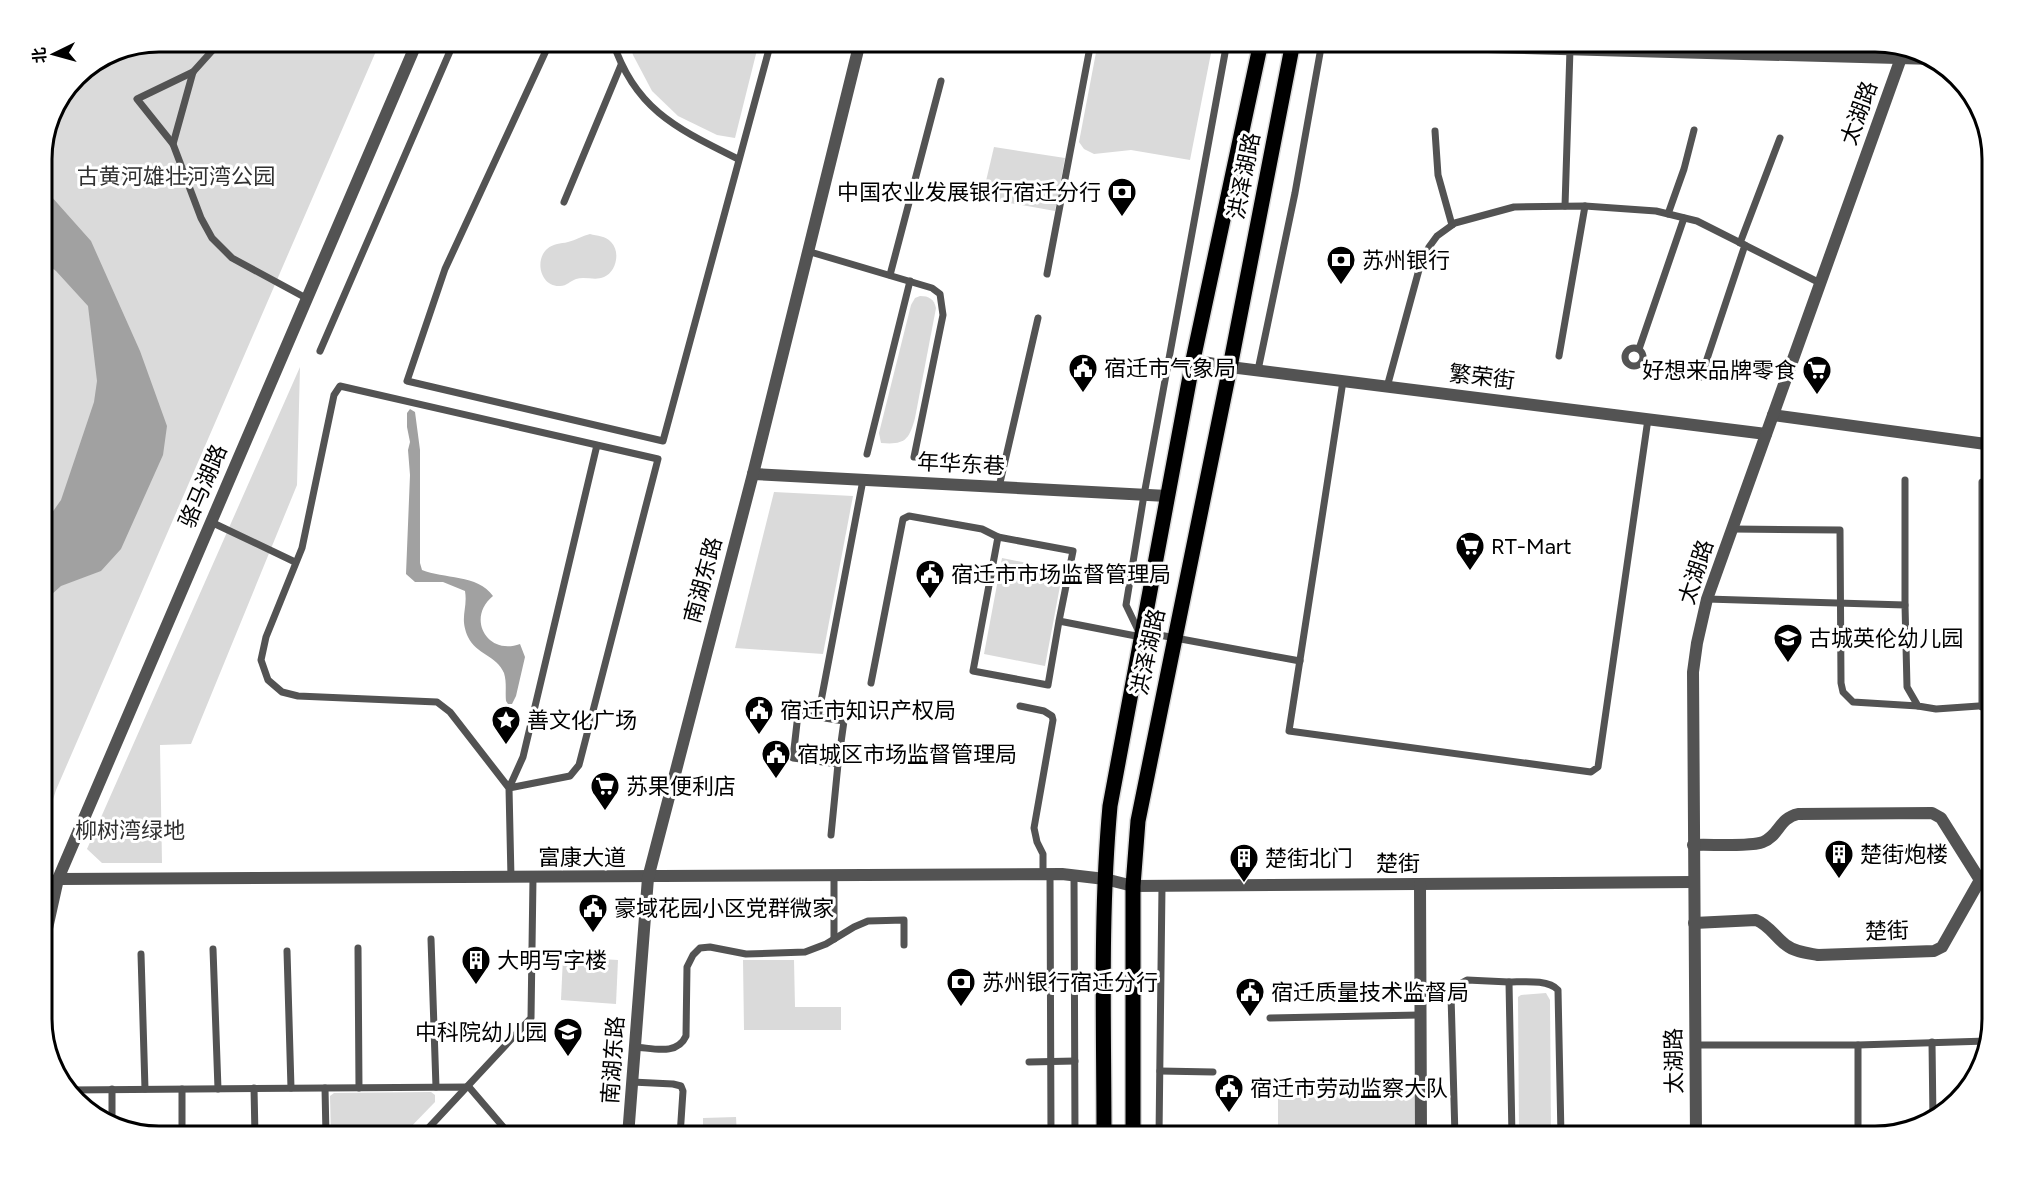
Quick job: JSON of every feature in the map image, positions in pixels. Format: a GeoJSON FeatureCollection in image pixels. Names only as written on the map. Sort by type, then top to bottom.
{"type":"FeatureCollection","features":[{"type":"Feature","properties":{"kind":"main road","name":"洪泽湖路"},"geometry":{"type":"LineString","coordinates":[[1104,1126],[1105,879],[1110,806],[1193,360],[1259,52]]}},
{"type":"Feature","properties":{"kind":"main road","name":"洪泽湖路"},"geometry":{"type":"LineString","coordinates":[[1132,1126],[1133,886],[1138,821],[1293,52]]}},
{"type":"Feature","properties":{"kind":"street","name":"骆马湖路"},"geometry":{"type":"LineString","coordinates":[[53,902],[58,879],[413,52]]}},
{"type":"Feature","properties":{"kind":"street","name":"南湖东路"},"geometry":{"type":"LineString","coordinates":[[629,1126],[648,878],[753,474],[858,52]]}},
{"type":"Feature","properties":{"kind":"street"},"geometry":{"type":"LineString","coordinates":[[1769,52],[1893,54]]}},
{"type":"Feature","properties":{"kind":"street","name":"太湖路"},"geometry":{"type":"LineString","coordinates":[[1696,1126],[1693,672],[1697,643],[1707,599],[1901,56]]}},
{"type":"Feature","properties":{"kind":"street","name":"繁荣街"},"geometry":{"type":"LineString","coordinates":[[1193,360],[1230,367],[1766,434]]}},
{"type":"Feature","properties":{"kind":"street"},"geometry":{"type":"LineString","coordinates":[[1773,415],[1982,444]]}},
{"type":"Feature","properties":{"kind":"street","name":"年华东巷"},"geometry":{"type":"LineString","coordinates":[[753,474],[1167,496]]}},
{"type":"Feature","properties":{"kind":"street","name":"楚街"},"geometry":{"type":"LineString","coordinates":[[1693,845],[1763,842],[1790,815],[1932,813],[1941,818],[1982,874]]}},
{"type":"Feature","properties":{"kind":"street","name":"富康大道"},"geometry":{"type":"LineString","coordinates":[[58,879],[648,878],[1047,874],[1074,874],[1105,879]]}},
{"type":"Feature","properties":{"kind":"street","name":"楚街"},"geometry":{"type":"LineString","coordinates":[[1105,879],[1133,886],[1693,882]]}},
{"type":"Feature","properties":{"kind":"street"},"geometry":{"type":"LineString","coordinates":[[1420,884],[1420,1126]]}},
{"type":"Feature","properties":{"kind":"street","name":"楚街"},"geometry":{"type":"LineString","coordinates":[[1694,923],[1756,920],[1764,923],[1794,950],[1812,954],[1934,951],[1942,947],[1982,886]]}},
{"type":"Feature","properties":{"kind":"lane"},"geometry":{"type":"LineString","coordinates":[[211,52],[194,72],[137,99],[173,144],[201,218],[212,238],[232,258],[306,298]]}},
{"type":"Feature","properties":{"kind":"lane"},"geometry":{"type":"LineString","coordinates":[[320,351],[450,52]]}},
{"type":"Feature","properties":{"kind":"lane"},"geometry":{"type":"LineString","coordinates":[[545,52],[445,269],[407,381],[663,441],[768,52]]}},
{"type":"Feature","properties":{"kind":"lane"},"geometry":{"type":"LineString","coordinates":[[616,52],[621,65],[638,92],[666,118],[738,159]]}},
{"type":"Feature","properties":{"kind":"lane"},"geometry":{"type":"LineString","coordinates":[[1047,274],[1089,52]]}},
{"type":"Feature","properties":{"kind":"lane"},"geometry":{"type":"LineString","coordinates":[[1142,635],[1126,606],[1144,495],[1225,52]]}},
{"type":"Feature","properties":{"kind":"lane"},"geometry":{"type":"LineString","coordinates":[[1258,370],[1295,193],[1320,52]]}},
{"type":"Feature","properties":{"kind":"lane"},"geometry":{"type":"LineString","coordinates":[[1565,206],[1570,52]]}},
{"type":"Feature","properties":{"kind":"lane"},"geometry":{"type":"LineString","coordinates":[[564,202],[621,65]]}},
{"type":"Feature","properties":{"kind":"lane"},"geometry":{"type":"LineString","coordinates":[[173,144],[194,72]]}},
{"type":"Feature","properties":{"kind":"lane"},"geometry":{"type":"LineString","coordinates":[[890,275],[941,81]]}},
{"type":"Feature","properties":{"kind":"lane"},"geometry":{"type":"LineString","coordinates":[[1668,214],[1684,169],[1694,130]]}},
{"type":"Feature","properties":{"kind":"lane"},"geometry":{"type":"LineString","coordinates":[[1435,131],[1438,175],[1452,225]]}},
{"type":"Feature","properties":{"kind":"lane"},"geometry":{"type":"LineString","coordinates":[[1701,377],[1742,244],[1780,138]]}},
{"type":"Feature","properties":{"kind":"lane"},"geometry":{"type":"LineString","coordinates":[[1559,356],[1586,206]]}},
{"type":"Feature","properties":{"kind":"lane"},"geometry":{"type":"LineString","coordinates":[[1387,387],[1420,267],[1437,236],[1452,225],[1514,207],[1586,206],[1656,211],[1696,221],[1820,283]]}},
{"type":"Feature","properties":{"kind":"lane"},"geometry":{"type":"LineString","coordinates":[[1639,349],[1684,218]]}},
{"type":"Feature","properties":{"kind":"lane"},"geometry":{"type":"LineString","coordinates":[[807,251],[932,288],[940,294],[943,315],[914,457]]}},
{"type":"Feature","properties":{"kind":"lane"},"geometry":{"type":"LineString","coordinates":[[867,454],[910,281]]}},
{"type":"Feature","properties":{"kind":"lane"},"geometry":{"type":"LineString","coordinates":[[999,487],[1038,318]]}},
{"type":"Feature","properties":{"kind":"lane"},"geometry":{"type":"LineString","coordinates":[[1343,381],[1289,731],[1591,772],[1598,767],[1648,419]]}},
{"type":"Feature","properties":{"kind":"lane"},"geometry":{"type":"LineString","coordinates":[[340,386],[658,459],[579,765],[570,776],[509,788],[450,712],[437,702],[298,696],[282,692],[268,680],[261,660],[266,637],[302,549],[334,395],[340,386]]}},
{"type":"Feature","properties":{"kind":"lane"},"geometry":{"type":"LineString","coordinates":[[511,878],[509,788],[523,757],[597,444]]}},
{"type":"Feature","properties":{"kind":"lane"},"geometry":{"type":"LineString","coordinates":[[818,717],[863,480]]}},
{"type":"Feature","properties":{"kind":"lane"},"geometry":{"type":"LineString","coordinates":[[1905,480],[1907,687],[1918,706]]}},
{"type":"Feature","properties":{"kind":"lane"},"geometry":{"type":"LineString","coordinates":[[1732,529],[1840,531],[1841,683],[1848,699],[1864,703],[1936,709],[1982,707],[1982,482]]}},
{"type":"Feature","properties":{"kind":"lane"},"geometry":{"type":"LineString","coordinates":[[871,683],[903,519],[909,516],[982,529],[998,537],[1072,551],[1048,685],[973,671],[998,537]]}},
{"type":"Feature","properties":{"kind":"lane"},"geometry":{"type":"LineString","coordinates":[[211,522],[295,562]]}},
{"type":"Feature","properties":{"kind":"lane"},"geometry":{"type":"LineString","coordinates":[[1707,599],[1905,605]]}},
{"type":"Feature","properties":{"kind":"lane"},"geometry":{"type":"LineString","coordinates":[[1059,621],[1174,638],[1300,661]]}},
{"type":"Feature","properties":{"kind":"lane"},"geometry":{"type":"LineString","coordinates":[[1020,706],[1048,713],[1053,720],[1034,828],[1047,874],[1051,1126]]}},
{"type":"Feature","properties":{"kind":"lane"},"geometry":{"type":"LineString","coordinates":[[831,835],[844,721],[798,714],[793,758],[838,764]]}},
{"type":"Feature","properties":{"kind":"lane"},"geometry":{"type":"LineString","coordinates":[[1074,874],[1075,1126]]}},
{"type":"Feature","properties":{"kind":"lane"},"geometry":{"type":"LineString","coordinates":[[834,876],[834,939]]}},
{"type":"Feature","properties":{"kind":"lane"},"geometry":{"type":"LineString","coordinates":[[431,1126],[531,1018],[533,878]]}},
{"type":"Feature","properties":{"kind":"lane"},"geometry":{"type":"LineString","coordinates":[[1159,1126],[1162,886]]}},
{"type":"Feature","properties":{"kind":"lane"},"geometry":{"type":"LineString","coordinates":[[635,1047],[673,1049],[683,1043],[686,1036],[687,967],[693,955],[700,948],[710,947],[746,954],[805,952],[868,921],[904,920],[904,945]]}},
{"type":"Feature","properties":{"kind":"lane"},"geometry":{"type":"LineString","coordinates":[[431,939],[436,1087]]}},
{"type":"Feature","properties":{"kind":"lane"},"geometry":{"type":"LineString","coordinates":[[357,948],[359,1088]]}},
{"type":"Feature","properties":{"kind":"lane"},"geometry":{"type":"LineString","coordinates":[[213,949],[218,1089]]}},
{"type":"Feature","properties":{"kind":"lane"},"geometry":{"type":"LineString","coordinates":[[287,951],[291,1088]]}},
{"type":"Feature","properties":{"kind":"lane"},"geometry":{"type":"LineString","coordinates":[[141,954],[145,1089]]}},
{"type":"Feature","properties":{"kind":"lane"},"geometry":{"type":"LineString","coordinates":[[1455,1126],[1451,995],[1454,987],[1467,980],[1547,984],[1554,985],[1558,990],[1561,1126]]}},
{"type":"Feature","properties":{"kind":"lane"},"geometry":{"type":"LineString","coordinates":[[1509,982],[1512,1126]]}},
{"type":"Feature","properties":{"kind":"lane"},"geometry":{"type":"LineString","coordinates":[[1270,1018],[1419,1015]]}},
{"type":"Feature","properties":{"kind":"lane"},"geometry":{"type":"LineString","coordinates":[[1694,1045],[1858,1045],[1980,1041]]}},
{"type":"Feature","properties":{"kind":"lane"},"geometry":{"type":"LineString","coordinates":[[1932,1042],[1932,1109]]}},
{"type":"Feature","properties":{"kind":"lane"},"geometry":{"type":"LineString","coordinates":[[1858,1045],[1858,1126]]}},
{"type":"Feature","properties":{"kind":"lane"},"geometry":{"type":"LineString","coordinates":[[1029,1062],[1075,1061]]}},
{"type":"Feature","properties":{"kind":"lane"},"geometry":{"type":"LineString","coordinates":[[1160,1071],[1213,1072]]}},
{"type":"Feature","properties":{"kind":"lane"},"geometry":{"type":"LineString","coordinates":[[632,1082],[681,1086],[683,1091],[681,1126]]}},
{"type":"Feature","properties":{"kind":"lane"},"geometry":{"type":"LineString","coordinates":[[80,1090],[469,1087],[503,1126]]}},
{"type":"Feature","properties":{"kind":"lane"},"geometry":{"type":"LineString","coordinates":[[254,1088],[255,1126]]}},
{"type":"Feature","properties":{"kind":"lane"},"geometry":{"type":"LineString","coordinates":[[325,1088],[326,1126]]}},
{"type":"Feature","properties":{"kind":"lane"},"geometry":{"type":"LineString","coordinates":[[112,1089],[112,1114]]}},
{"type":"Feature","properties":{"kind":"lane"},"geometry":{"type":"LineString","coordinates":[[182,1089],[182,1126]]}},
{"type":"Feature","properties":{"kind":"lane"},"geometry":{"type":"LineString","coordinates":[[1100,1126],[1104,1119]]}},
{"type":"Feature","properties":{"kind":"green space","name":"古黄河雄壮河湾公园"},"geometry":{"type":"Polygon","coordinates":[[[376,52],[53,800],[53,146],[64,112],[79,89],[100,71],[125,58],[146,53],[376,52]]]}},
{"type":"Feature","properties":{"kind":"green space"},"geometry":{"type":"Polygon","coordinates":[[[632,52],[756,52],[735,138],[717,135],[678,116],[652,91],[632,52]]]}},
{"type":"Feature","properties":{"kind":"green space"},"geometry":{"type":"Polygon","coordinates":[[[1096,52],[1211,52],[1190,160],[1131,150],[1094,154],[1084,149],[1079,142],[1096,52]]]}},
{"type":"Feature","properties":{"kind":"green space"},"geometry":{"type":"Polygon","coordinates":[[[994,147],[1065,158],[1055,211],[982,198],[994,147]]]}},
{"type":"Feature","properties":{"kind":"green space"},"geometry":{"type":"Polygon","coordinates":[[[590,234],[607,238],[614,246],[616,261],[612,271],[601,278],[579,278],[562,286],[548,282],[540,266],[547,249],[590,234]]]}},
{"type":"Feature","properties":{"kind":"green space"},"geometry":{"type":"Polygon","coordinates":[[[920,296],[931,299],[936,308],[915,418],[905,440],[896,443],[881,443],[879,433],[911,305],[915,298],[920,296]]]}},
{"type":"Feature","properties":{"kind":"green space","name":"柳树湾绿地"},"geometry":{"type":"Polygon","coordinates":[[[300,367],[297,485],[191,744],[160,745],[162,863],[102,863],[87,849],[300,367]]]}},
{"type":"Feature","properties":{"kind":"green space"},"geometry":{"type":"Polygon","coordinates":[[[774,492],[853,496],[823,654],[735,648],[774,492]]]}},
{"type":"Feature","properties":{"kind":"green space"},"geometry":{"type":"Polygon","coordinates":[[[1002,558],[1063,570],[1045,666],[984,654],[1002,558]]]}},
{"type":"Feature","properties":{"kind":"green space"},"geometry":{"type":"Polygon","coordinates":[[[563,957],[618,960],[616,1004],[561,1000],[563,957]]]}},
{"type":"Feature","properties":{"kind":"green space"},"geometry":{"type":"Polygon","coordinates":[[[743,960],[794,960],[795,1007],[841,1007],[841,1030],[744,1030],[743,960]]]}},
{"type":"Feature","properties":{"kind":"green space"},"geometry":{"type":"Polygon","coordinates":[[[1546,993],[1550,1000],[1551,1126],[1519,1126],[1518,997],[1546,993]]]}},
{"type":"Feature","properties":{"kind":"green space"},"geometry":{"type":"Polygon","coordinates":[[[1416,1091],[1416,1126],[1278,1126],[1278,1092],[1416,1091]]]}},
{"type":"Feature","properties":{"kind":"green space"},"geometry":{"type":"Polygon","coordinates":[[[431,1092],[435,1095],[435,1102],[412,1126],[331,1126],[330,1096],[334,1093],[431,1092]]]}},
{"type":"Feature","properties":{"kind":"green space"},"geometry":{"type":"Polygon","coordinates":[[[736,1117],[736,1126],[703,1126],[703,1118],[736,1117]]]}},
{"type":"Feature","properties":{"kind":"shaded area"},"geometry":{"type":"Polygon","coordinates":[[[53,198],[91,241],[140,351],[167,426],[163,455],[121,549],[101,571],[61,586],[53,593],[53,511],[61,500],[94,402],[97,381],[88,306],[53,269],[53,198]]]}},
{"type":"Feature","properties":{"kind":"shaded area"},"geometry":{"type":"Polygon","coordinates":[[[410,409],[415,412],[420,450],[420,563],[422,570],[469,580],[487,589],[493,596],[481,614],[484,633],[498,645],[520,644],[525,657],[512,704],[506,701],[505,677],[501,667],[472,643],[465,630],[465,591],[443,582],[415,582],[406,574],[410,475],[407,413],[410,409]]]}},
{"type":"Feature","properties":{"kind":"place","name":"中国农业发展银行宿迁分行"},"geometry":{"type":"Point","coordinates":[1122,218]}},
{"type":"Feature","properties":{"kind":"place","name":"苏州银行"},"geometry":{"type":"Point","coordinates":[1341,286]}},
{"type":"Feature","properties":{"kind":"place","name":"宿迁市气象局"},"geometry":{"type":"Point","coordinates":[1083,394]}},
{"type":"Feature","properties":{"kind":"place","name":"好想来品牌零食"},"geometry":{"type":"Point","coordinates":[1817,396]}},
{"type":"Feature","properties":{"kind":"place","name":"RT-Mart"},"geometry":{"type":"Point","coordinates":[1470,572]}},
{"type":"Feature","properties":{"kind":"place","name":"宿迁市市场监督管理局"},"geometry":{"type":"Point","coordinates":[930,600]}},
{"type":"Feature","properties":{"kind":"place","name":"古城英伦幼儿园"},"geometry":{"type":"Point","coordinates":[1788,664]}},
{"type":"Feature","properties":{"kind":"place","name":"宿迁市知识产权局"},"geometry":{"type":"Point","coordinates":[759,736]}},
{"type":"Feature","properties":{"kind":"place","name":"善文化广场"},"geometry":{"type":"Point","coordinates":[506,746]}},
{"type":"Feature","properties":{"kind":"place","name":"宿城区市场监督管理局"},"geometry":{"type":"Point","coordinates":[776,780]}},
{"type":"Feature","properties":{"kind":"place","name":"苏果便利店"},"geometry":{"type":"Point","coordinates":[605,812]}},
{"type":"Feature","properties":{"kind":"place","name":"楚街炮楼"},"geometry":{"type":"Point","coordinates":[1839,880]}},
{"type":"Feature","properties":{"kind":"place","name":"楚街北门"},"geometry":{"type":"Point","coordinates":[1244,884]}},
{"type":"Feature","properties":{"kind":"place","name":"豪域花园小区党群微家"},"geometry":{"type":"Point","coordinates":[593,934]}},
{"type":"Feature","properties":{"kind":"place","name":"大明写字楼"},"geometry":{"type":"Point","coordinates":[476,986]}},
{"type":"Feature","properties":{"kind":"place","name":"苏州银行宿迁分行"},"geometry":{"type":"Point","coordinates":[961,1008]}},
{"type":"Feature","properties":{"kind":"place","name":"宿迁质量技术监督局"},"geometry":{"type":"Point","coordinates":[1250,1018]}},
{"type":"Feature","properties":{"kind":"place","name":"中科院幼儿园"},"geometry":{"type":"Point","coordinates":[568,1058]}},
{"type":"Feature","properties":{"kind":"place","name":"宿迁市劳动监察大队"},"geometry":{"type":"Point","coordinates":[1229,1114]}}]}
